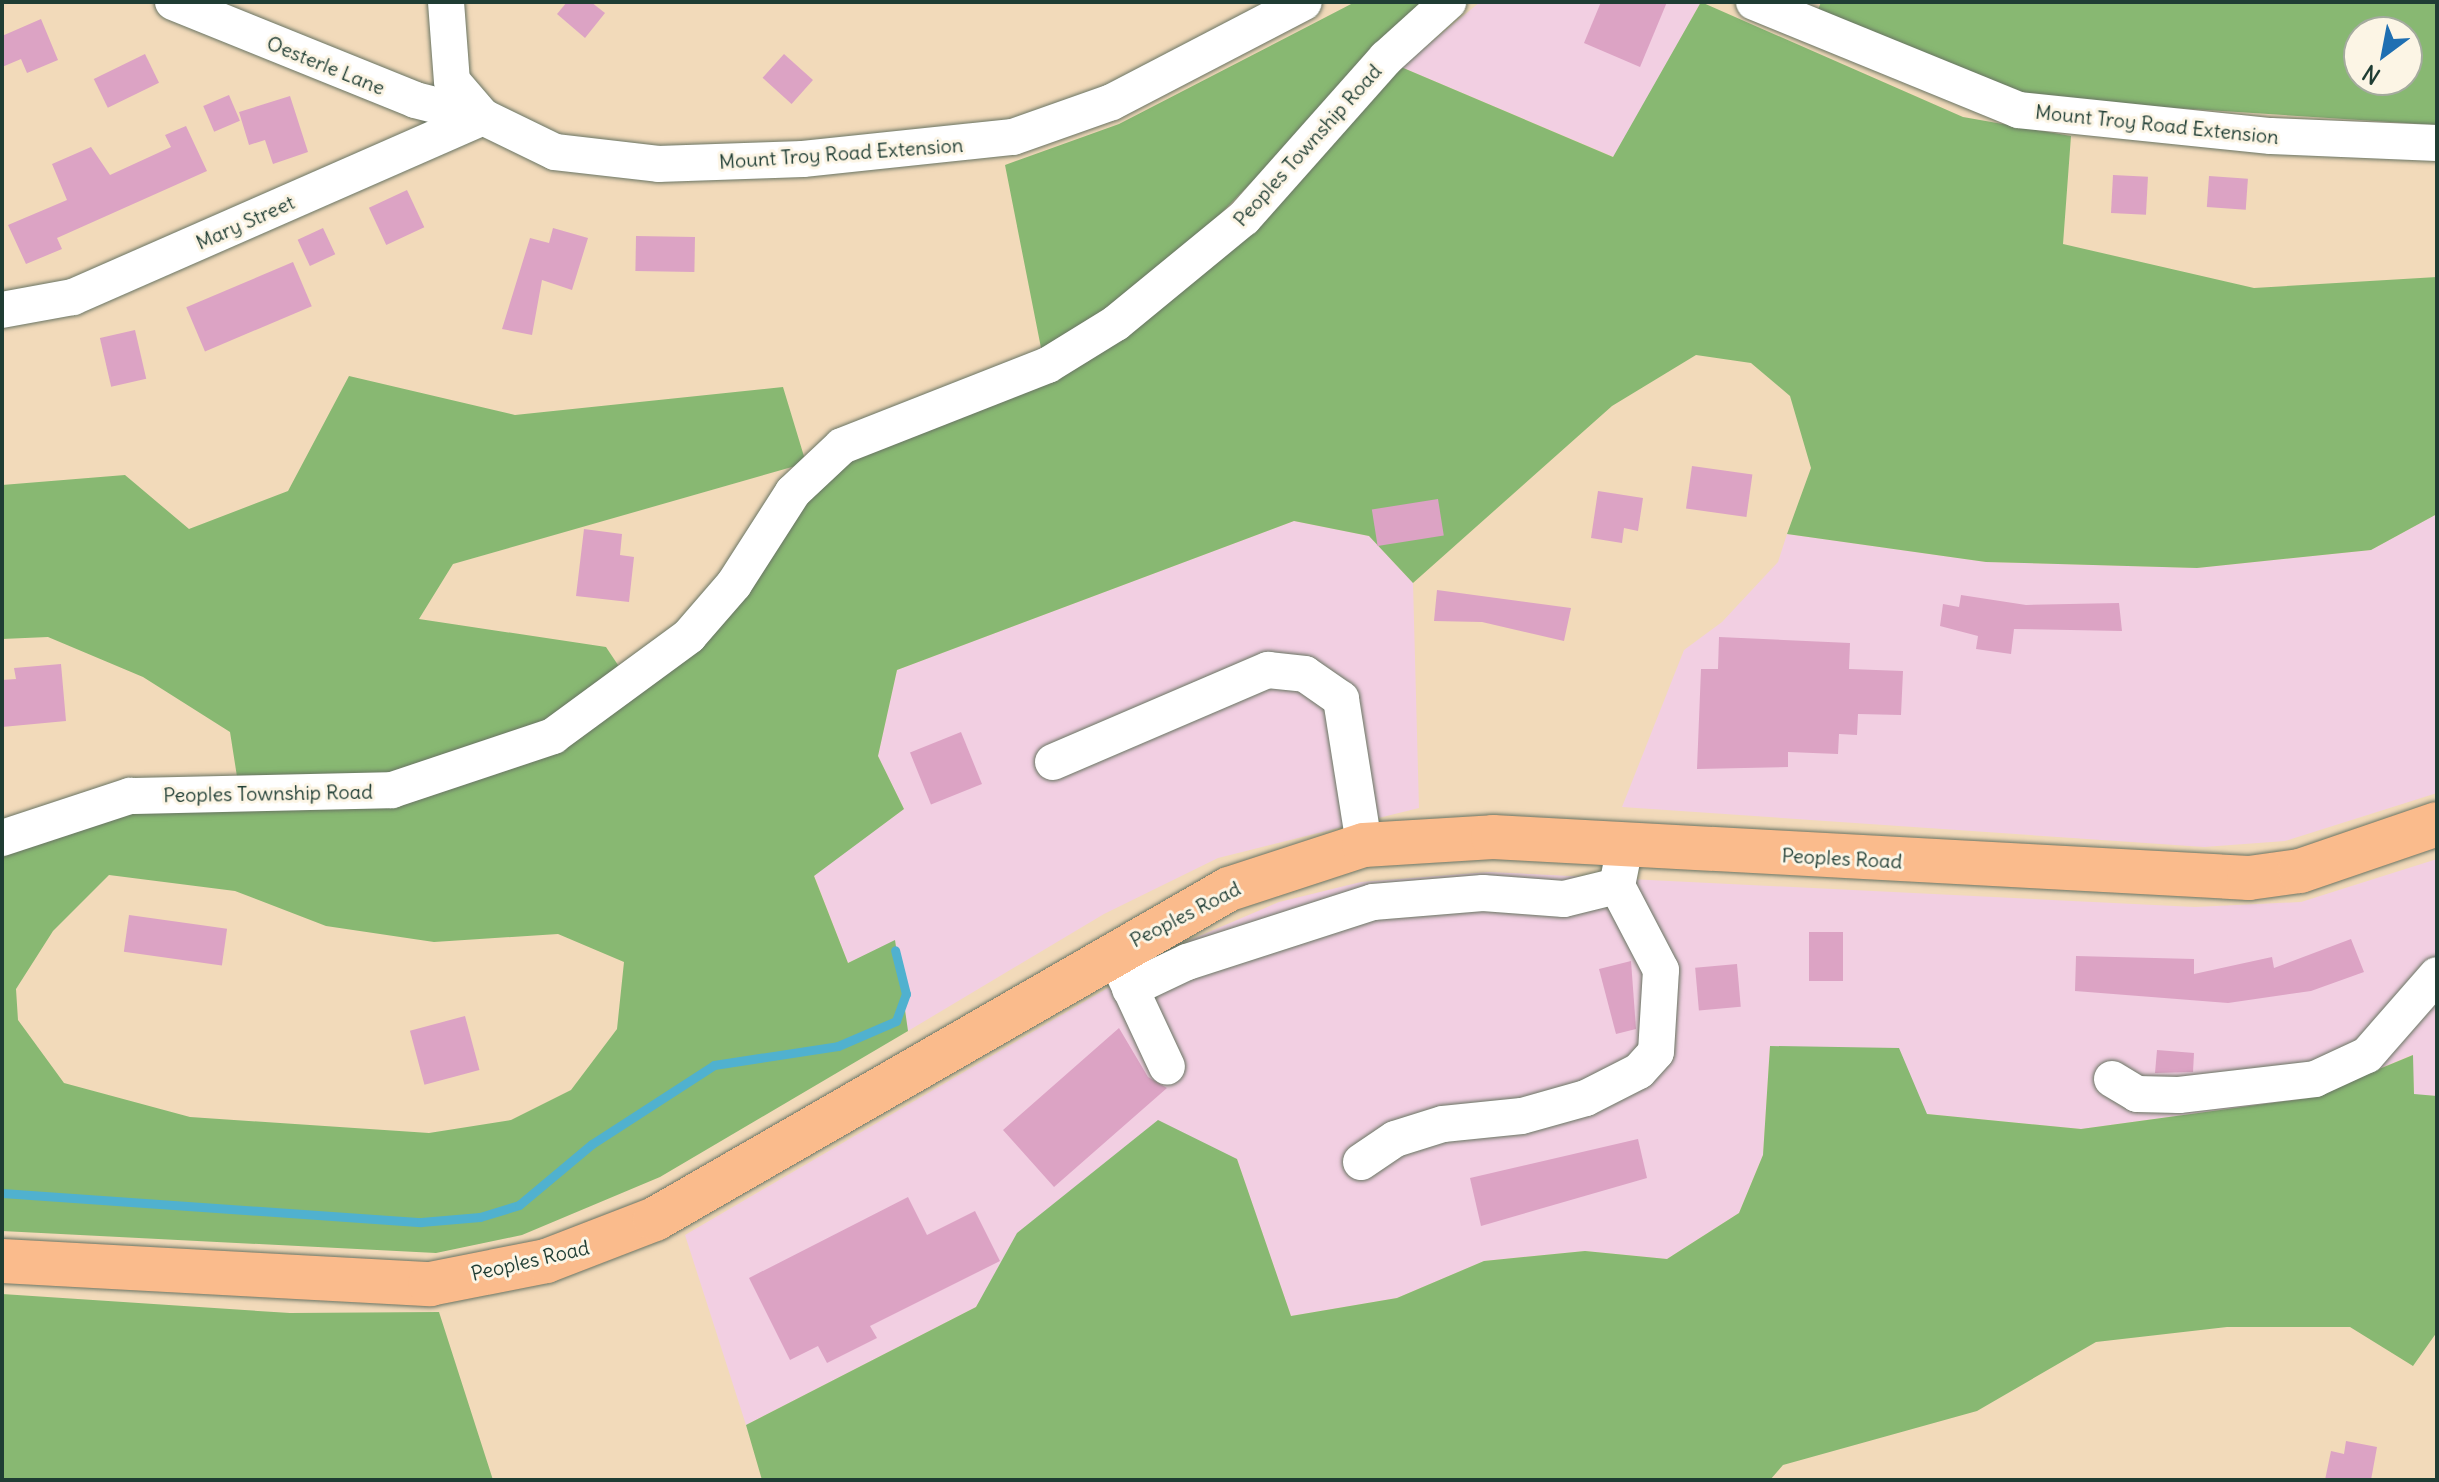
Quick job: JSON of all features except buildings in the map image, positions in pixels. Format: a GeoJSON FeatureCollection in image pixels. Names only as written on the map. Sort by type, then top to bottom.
{"type":"FeatureCollection","features":[{"type":"Feature","properties":{"kind":"main road","name":"Peoples Road"},"geometry":{"type":"LineString","coordinates":[[2,1261],[430,1284],[546,1261],[655,1219],[1121,970],[1229,889],[1364,845],[1493,837],[1621,866],[2249,878],[2300,871],[2437,824]]}},
{"type":"Feature","properties":{"kind":"street","name":"Oesterle Lane"},"geometry":{"type":"LineString","coordinates":[[173,2],[415,100],[483,117]]}},
{"type":"Feature","properties":{"kind":"street","name":"Mount Troy Road Extension"},"geometry":{"type":"LineString","coordinates":[[446,2],[452,81],[483,117],[528,142],[602,161],[930,150],[1013,137],[1112,102],[1304,2]]}},
{"type":"Feature","properties":{"kind":"street","name":"Peoples Township Road"},"geometry":{"type":"LineString","coordinates":[[2,838],[130,796],[392,790],[553,736],[660,663],[705,621],[793,492],[842,446],[1048,365],[1116,323],[1244,218],[1386,58],[1448,2]]}},
{"type":"Feature","properties":{"kind":"street","name":"Mount Troy Road Extension"},"geometry":{"type":"LineString","coordinates":[[1754,2],[2018,110],[2312,139],[2437,143]]}},
{"type":"Feature","properties":{"kind":"street","name":"Mary Street"},"geometry":{"type":"LineString","coordinates":[[2,310],[73,297],[483,117]]}},
{"type":"Feature","properties":{"kind":"street"},"geometry":{"type":"LineString","coordinates":[[1053,762],[1268,670],[1305,674],[1341,699],[1364,845]]}},
{"type":"Feature","properties":{"kind":"street"},"geometry":{"type":"LineString","coordinates":[[1167,1067],[1121,970],[1187,962],[1373,902],[1483,893],[1564,899],[1621,866],[1661,970],[1664,993],[1656,1052],[1639,1071],[1586,1098],[1522,1116],[1443,1124],[1395,1139],[1361,1162]]}},
{"type":"Feature","properties":{"kind":"street"},"geometry":{"type":"LineString","coordinates":[[2112,1079],[2137,1094],[2179,1095],[2315,1079],[2367,1055],[2437,975]]}},
{"type":"Feature","properties":{"kind":"shaded area"},"geometry":{"type":"Polygon","coordinates":[[[1480,2],[1701,2],[1614,157],[1401,67],[1480,2]]]}},
{"type":"Feature","properties":{"kind":"shaded area"},"geometry":{"type":"Polygon","coordinates":[[[2437,514],[2437,793],[2285,841],[2204,847],[1622,807],[1684,650],[1722,622],[1778,562],[1787,534],[1986,562],[2197,568],[2371,550],[2437,514]]]}},
{"type":"Feature","properties":{"kind":"shaded area"},"geometry":{"type":"Polygon","coordinates":[[[1294,521],[1369,536],[1413,583],[1419,808],[1218,858],[1104,914],[908,1031],[895,941],[848,963],[814,875],[904,809],[878,756],[897,670],[1294,521]]]}},
{"type":"Feature","properties":{"kind":"shaded area"},"geometry":{"type":"Polygon","coordinates":[[[2437,859],[2437,1096],[2414,1095],[2412,1055],[2309,1098],[2081,1129],[1927,1114],[1770,1046],[1763,1155],[1739,1213],[1667,1259],[1585,1251],[1484,1261],[1397,1298],[1291,1316],[1237,1159],[998,1271],[976,1307],[746,1425],[685,1235],[1190,940],[1279,902],[1361,882],[1489,872],[2195,907],[2301,902],[2437,859]]]}},
{"type":"Feature","properties":{"kind":"green space"},"geometry":{"type":"Polygon","coordinates":[[[1355,2],[1429,2],[1171,264],[1042,353],[1005,165],[1119,124],[1355,2]]]}},
{"type":"Feature","properties":{"kind":"green space"},"geometry":{"type":"Polygon","coordinates":[[[1701,2],[1963,117],[2071,136],[2063,244],[2254,288],[2437,277],[2437,514],[2371,550],[2197,568],[1986,562],[1787,534],[1811,468],[1790,396],[1751,363],[1696,355],[1612,406],[1413,583],[1369,536],[1294,521],[897,670],[878,756],[904,809],[814,876],[848,963],[895,940],[908,1031],[660,1177],[522,1235],[436,1253],[2,1231],[2,850],[115,812],[242,808],[561,741],[834,467],[996,402],[1401,67],[1613,157],[1701,2]],[[109,875],[53,931],[16,989],[18,1020],[64,1083],[190,1117],[429,1133],[511,1120],[571,1090],[617,1029],[624,962],[558,934],[434,942],[326,926],[235,891],[109,875]]]}},
{"type":"Feature","properties":{"kind":"green space"},"geometry":{"type":"Polygon","coordinates":[[[1821,2],[2437,2],[2437,125],[2020,98],[1818,10],[1821,2]]]}},
{"type":"Feature","properties":{"kind":"green space"},"geometry":{"type":"Polygon","coordinates":[[[349,376],[515,415],[783,387],[806,463],[453,564],[419,619],[606,647],[624,674],[547,723],[417,772],[238,783],[230,732],[143,677],[48,637],[2,639],[2,485],[125,475],[189,529],[288,491],[349,376]]]}},
{"type":"Feature","properties":{"kind":"green space"},"geometry":{"type":"Polygon","coordinates":[[[1770,1046],[1899,1048],[1927,1114],[2081,1129],[2309,1098],[2413,1055],[2414,1094],[2437,1096],[2437,1332],[2413,1366],[2350,1327],[2227,1327],[2096,1342],[1977,1411],[1783,1465],[1770,1480],[762,1480],[746,1425],[976,1307],[1017,1233],[1158,1120],[1237,1159],[1291,1316],[1397,1298],[1484,1261],[1585,1251],[1667,1259],[1739,1213],[1763,1155],[1770,1046]]]}},
{"type":"Feature","properties":{"kind":"green space"},"geometry":{"type":"Polygon","coordinates":[[[2,1294],[290,1313],[439,1312],[493,1480],[2,1480],[2,1294]]]}},
{"type":"Feature","properties":{"kind":"waterway"},"geometry":{"type":"LineString","coordinates":[[2,1193],[421,1222],[480,1217],[519,1205],[592,1144],[714,1065],[838,1046],[896,1021],[906,994],[895,950]]}}]}
